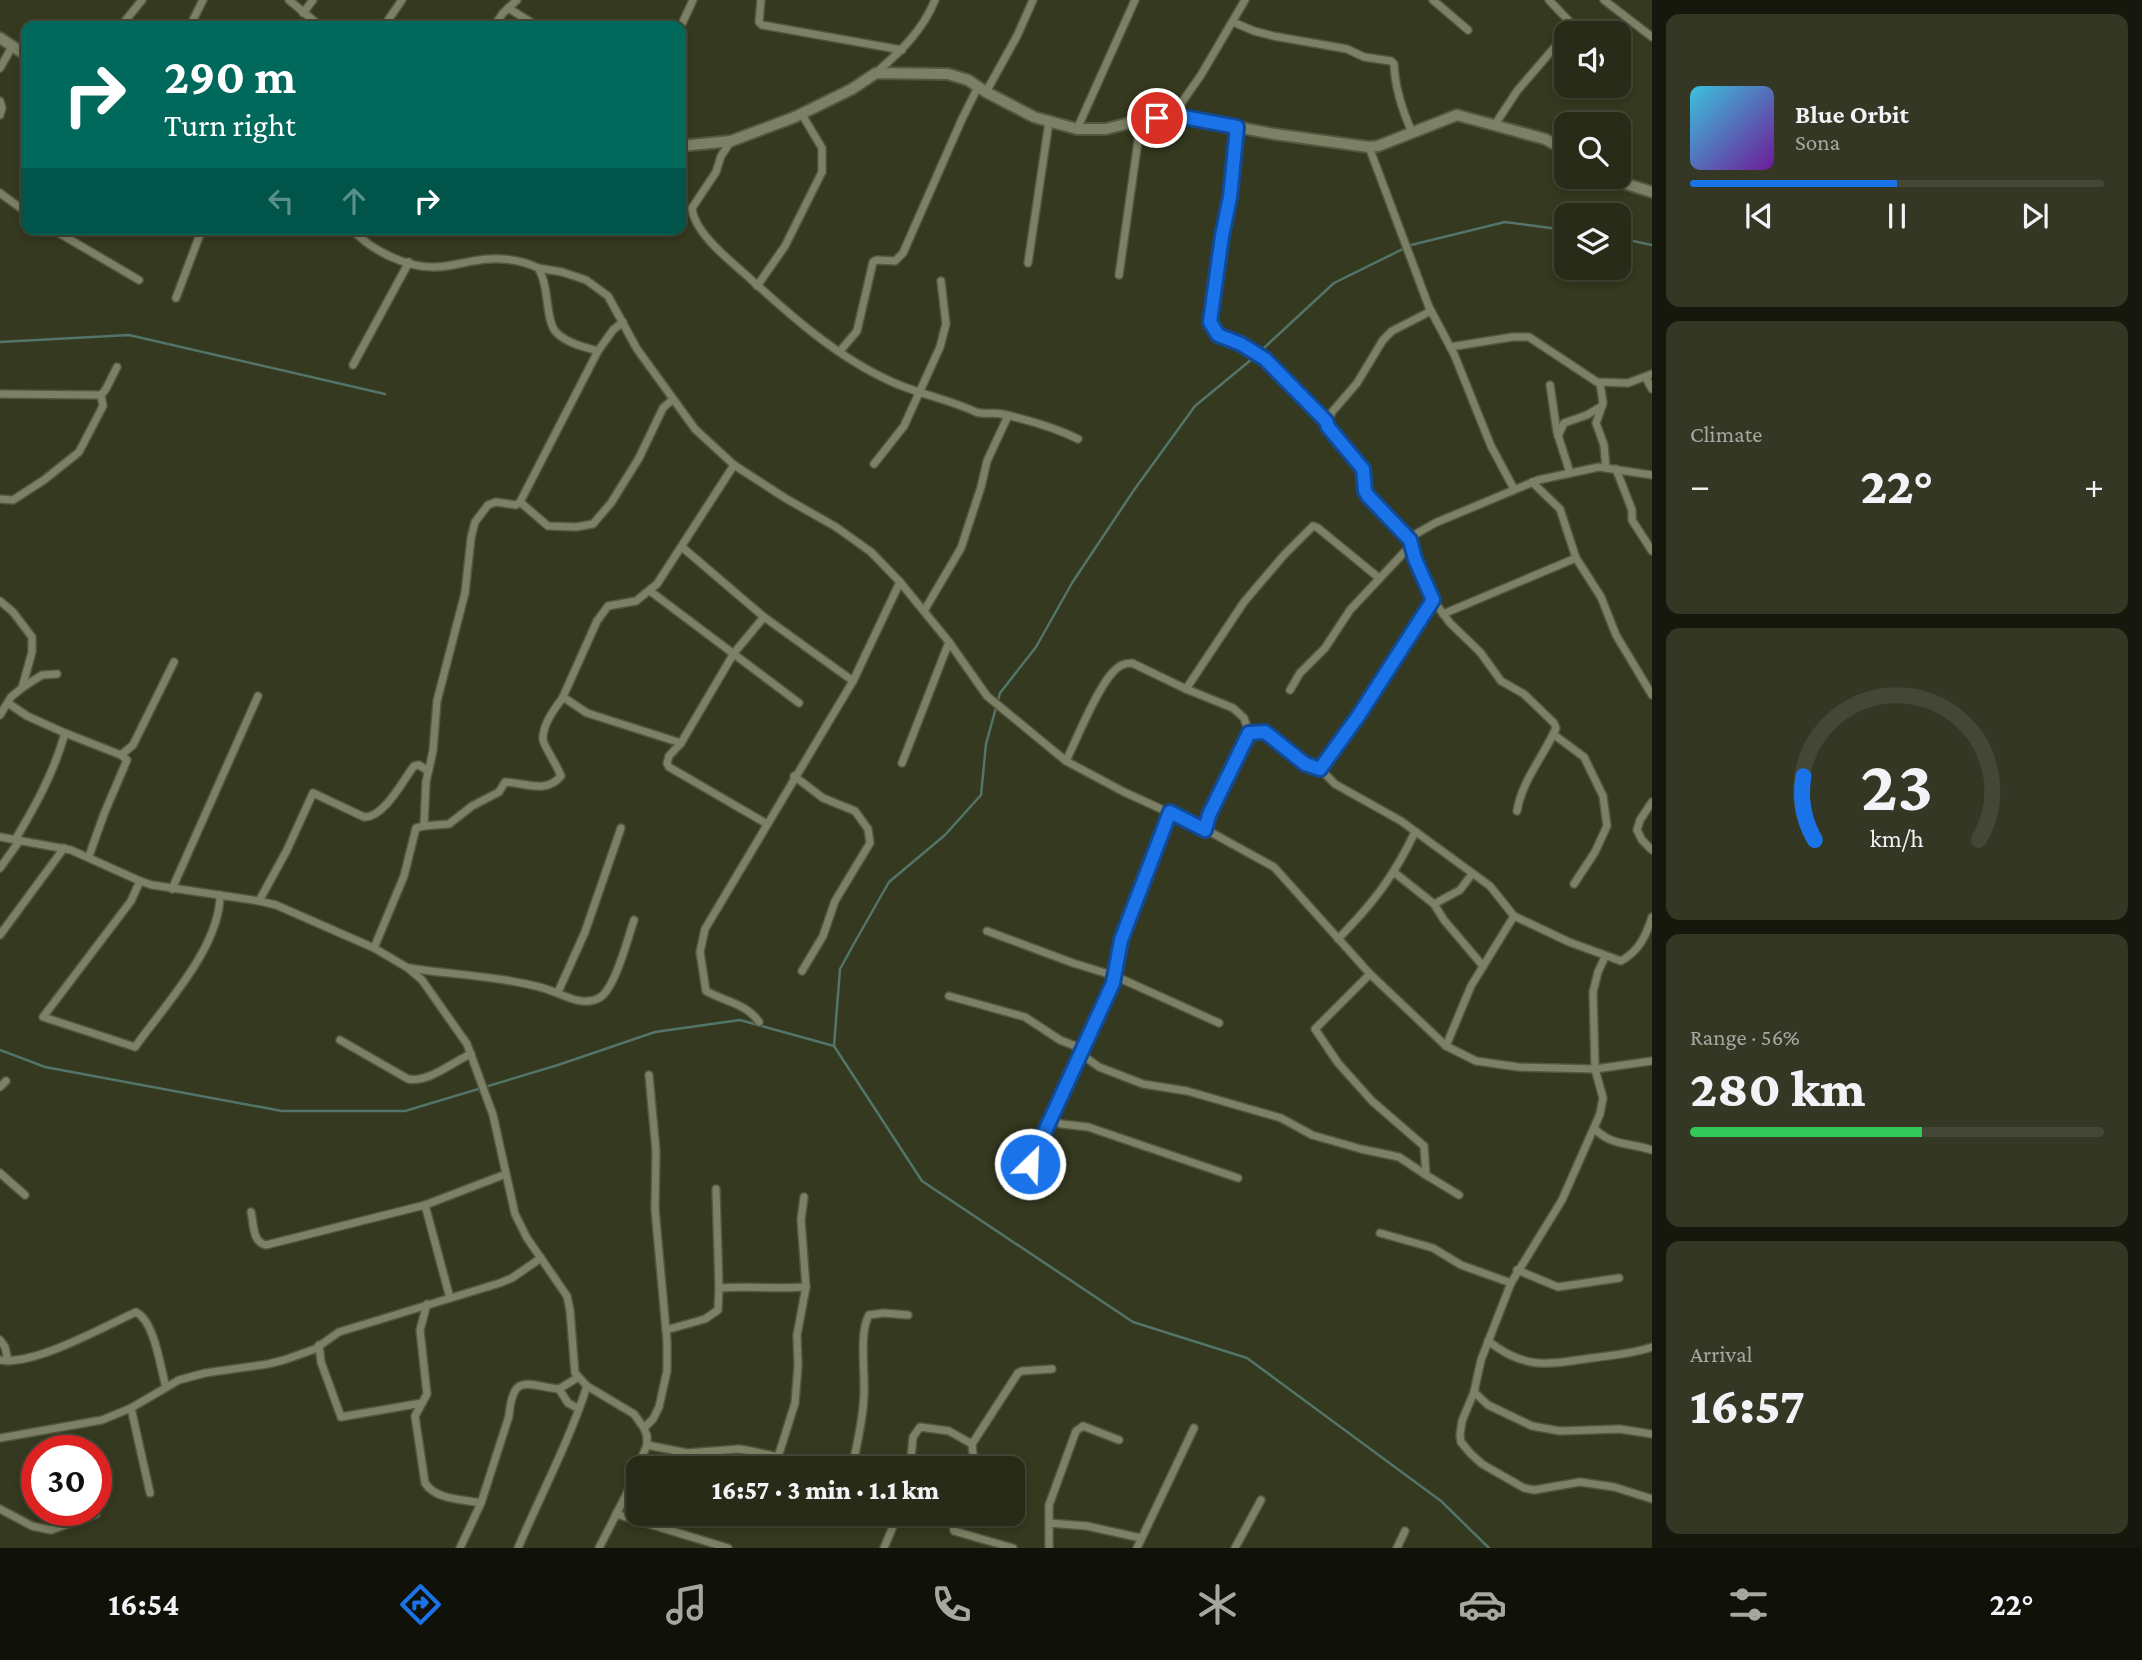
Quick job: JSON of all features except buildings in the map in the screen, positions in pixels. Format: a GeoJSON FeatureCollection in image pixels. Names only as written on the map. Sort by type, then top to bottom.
{"type":"FeatureCollection","features":[{"type":"Feature","properties":{"kind":"street"},"geometry":{"type":"LineString","coordinates":[[125,21],[142,0]]}},
{"type":"Feature","properties":{"kind":"street"},"geometry":{"type":"LineString","coordinates":[[192,21],[203,0]]}},
{"type":"Feature","properties":{"kind":"street"},"geometry":{"type":"LineString","coordinates":[[289,0],[313,21]]}},
{"type":"Feature","properties":{"kind":"street"},"geometry":{"type":"LineString","coordinates":[[303,13],[313,0]]}},
{"type":"Feature","properties":{"kind":"street"},"geometry":{"type":"LineString","coordinates":[[387,21],[402,0]]}},
{"type":"Feature","properties":{"kind":"street"},"geometry":{"type":"LineString","coordinates":[[498,21],[517,0]]}},
{"type":"Feature","properties":{"kind":"street"},"geometry":{"type":"LineString","coordinates":[[683,21],[693,0]]}},
{"type":"Feature","properties":{"kind":"street"},"geometry":{"type":"LineString","coordinates":[[761,0],[759,22],[762,25],[902,50]]}},
{"type":"Feature","properties":{"kind":"street"},"geometry":{"type":"LineString","coordinates":[[686,146],[731,141],[852,89],[876,73],[902,50],[920,28],[935,0]]}},
{"type":"Feature","properties":{"kind":"street"},"geometry":{"type":"LineString","coordinates":[[840,351],[857,331],[873,262],[895,261],[903,253],[962,119],[1017,36],[1033,0]]}},
{"type":"Feature","properties":{"kind":"street"},"geometry":{"type":"LineString","coordinates":[[1077,130],[1135,0]]}},
{"type":"Feature","properties":{"kind":"street"},"geometry":{"type":"LineString","coordinates":[[1173,115],[1201,75],[1245,0]]}},
{"type":"Feature","properties":{"kind":"street"},"geometry":{"type":"LineString","coordinates":[[1433,0],[1468,30]]}},
{"type":"Feature","properties":{"kind":"street"},"geometry":{"type":"LineString","coordinates":[[1494,126],[1517,91],[1572,27],[1549,0]]}},
{"type":"Feature","properties":{"kind":"street"},"geometry":{"type":"LineString","coordinates":[[1604,0],[1652,37]]}},
{"type":"Feature","properties":{"kind":"street"},"geometry":{"type":"LineString","coordinates":[[509,8],[528,21]]}},
{"type":"Feature","properties":{"kind":"street"},"geometry":{"type":"LineString","coordinates":[[1233,22],[1273,36],[1347,49],[1364,57],[1391,61],[1394,64],[1395,82],[1404,115],[1412,132]]}},
{"type":"Feature","properties":{"kind":"street"},"geometry":{"type":"LineString","coordinates":[[0,38],[21,51]]}},
{"type":"Feature","properties":{"kind":"street"},"geometry":{"type":"LineString","coordinates":[[0,68],[13,45]]}},
{"type":"Feature","properties":{"kind":"street"},"geometry":{"type":"LineString","coordinates":[[876,73],[948,74],[968,80],[1034,117],[1077,130],[1106,129],[1173,115],[1369,147],[1378,146],[1457,115],[1554,144]]}},
{"type":"Feature","properties":{"kind":"street"},"geometry":{"type":"LineString","coordinates":[[0,102],[0,115]]}},
{"type":"Feature","properties":{"kind":"street"},"geometry":{"type":"LineString","coordinates":[[757,285],[785,246],[822,172],[822,148],[801,113]]}},
{"type":"Feature","properties":{"kind":"street"},"geometry":{"type":"LineString","coordinates":[[1119,275],[1141,120]]}},
{"type":"Feature","properties":{"kind":"street"},"geometry":{"type":"LineString","coordinates":[[1028,263],[1049,122]]}},
{"type":"Feature","properties":{"kind":"street"},"geometry":{"type":"LineString","coordinates":[[1237,127],[1230,197],[1210,322],[1218,335],[1241,344],[1265,359],[1326,421],[1363,469],[1368,496],[1410,542],[1433,600],[1443,614],[1480,652],[1501,681],[1524,694],[1554,723],[1556,728],[1519,796],[1517,811]]}},
{"type":"Feature","properties":{"kind":"street"},"geometry":{"type":"LineString","coordinates":[[731,141],[721,156],[716,173],[692,212],[704,233],[803,326],[887,380],[979,413],[1008,416],[1057,429],[1078,439]]}},
{"type":"Feature","properties":{"kind":"street"},"geometry":{"type":"LineString","coordinates":[[1369,147],[1409,260],[1431,312],[1450,347],[1491,446],[1514,489]]}},
{"type":"Feature","properties":{"kind":"street"},"geometry":{"type":"LineString","coordinates":[[1631,185],[1652,192]]}},
{"type":"Feature","properties":{"kind":"street"},"geometry":{"type":"LineString","coordinates":[[0,193],[21,208]]}},
{"type":"Feature","properties":{"kind":"street"},"geometry":{"type":"LineString","coordinates":[[62,235],[139,280]]}},
{"type":"Feature","properties":{"kind":"street"},"geometry":{"type":"LineString","coordinates":[[176,298],[200,235]]}},
{"type":"Feature","properties":{"kind":"street"},"geometry":{"type":"LineString","coordinates":[[357,235],[381,252],[409,262],[435,268],[494,259],[520,261],[586,280],[608,296],[637,349],[695,429],[734,465],[836,527],[871,552],[900,582],[949,642],[987,696],[1066,761],[1274,867],[1370,974],[1446,1046],[1476,1061],[1518,1067],[1595,1069],[1652,1061]]}},
{"type":"Feature","properties":{"kind":"street"},"geometry":{"type":"LineString","coordinates":[[353,365],[409,262]]}},
{"type":"Feature","properties":{"kind":"street"},"geometry":{"type":"LineString","coordinates":[[538,268],[546,283],[551,324],[556,333],[573,343],[598,351]]}},
{"type":"Feature","properties":{"kind":"street"},"geometry":{"type":"LineString","coordinates":[[874,464],[904,426],[940,347],[946,324],[942,281]]}},
{"type":"Feature","properties":{"kind":"street"},"geometry":{"type":"LineString","coordinates":[[1326,421],[1357,383],[1383,340],[1392,331],[1431,312]]}},
{"type":"Feature","properties":{"kind":"street"},"geometry":{"type":"LineString","coordinates":[[424,826],[428,771],[433,751],[438,701],[465,593],[469,548],[475,522],[488,505],[496,502],[516,505],[520,502],[598,351],[613,330],[624,322]]}},
{"type":"Feature","properties":{"kind":"street"},"geometry":{"type":"LineString","coordinates":[[1450,347],[1512,337],[1529,337],[1600,383],[1628,383],[1649,376],[1652,388]]}},
{"type":"Feature","properties":{"kind":"street"},"geometry":{"type":"LineString","coordinates":[[101,395],[117,367]]}},
{"type":"Feature","properties":{"kind":"street"},"geometry":{"type":"LineString","coordinates":[[1600,383],[1602,405],[1596,423],[1604,445],[1606,468]]}},
{"type":"Feature","properties":{"kind":"street"},"geometry":{"type":"LineString","coordinates":[[1550,385],[1558,436],[1570,473]]}},
{"type":"Feature","properties":{"kind":"street"},"geometry":{"type":"LineString","coordinates":[[0,394],[101,395]]}},
{"type":"Feature","properties":{"kind":"street"},"geometry":{"type":"LineString","coordinates":[[0,499],[13,500],[79,452],[103,406],[101,395]]}},
{"type":"Feature","properties":{"kind":"street"},"geometry":{"type":"LineString","coordinates":[[520,502],[548,526],[576,527],[593,524],[611,503],[639,458],[663,408],[672,400]]}},
{"type":"Feature","properties":{"kind":"street"},"geometry":{"type":"LineString","coordinates":[[1558,436],[1564,423],[1587,415],[1602,405]]}},
{"type":"Feature","properties":{"kind":"street"},"geometry":{"type":"LineString","coordinates":[[924,611],[961,548],[987,461],[1008,416]]}},
{"type":"Feature","properties":{"kind":"street"},"geometry":{"type":"LineString","coordinates":[[374,948],[404,876],[416,828],[449,824],[472,806],[499,792],[505,782],[547,788],[562,776],[557,763],[543,743],[547,724],[563,697],[597,621],[608,606],[636,601],[650,591],[682,547],[734,465]]}},
{"type":"Feature","properties":{"kind":"street"},"geometry":{"type":"LineString","coordinates":[[1290,690],[1300,673],[1325,648],[1350,610],[1410,542],[1435,523],[1532,482],[1570,473],[1606,468],[1652,475]]}},
{"type":"Feature","properties":{"kind":"street"},"geometry":{"type":"LineString","coordinates":[[1616,469],[1632,510],[1632,520],[1652,551]]}},
{"type":"Feature","properties":{"kind":"street"},"geometry":{"type":"LineString","coordinates":[[1532,482],[1559,509],[1576,558],[1601,597],[1619,641],[1650,686],[1652,695]]}},
{"type":"Feature","properties":{"kind":"street"},"geometry":{"type":"LineString","coordinates":[[1186,689],[1244,602],[1312,526],[1318,527],[1379,579]]}},
{"type":"Feature","properties":{"kind":"street"},"geometry":{"type":"LineString","coordinates":[[682,547],[764,617],[853,681]]}},
{"type":"Feature","properties":{"kind":"street"},"geometry":{"type":"LineString","coordinates":[[1443,614],[1576,558]]}},
{"type":"Feature","properties":{"kind":"street"},"geometry":{"type":"LineString","coordinates":[[759,1022],[751,1010],[706,991],[700,952],[705,929],[853,681],[900,582]]}},
{"type":"Feature","properties":{"kind":"street"},"geometry":{"type":"LineString","coordinates":[[650,591],[799,703]]}},
{"type":"Feature","properties":{"kind":"street"},"geometry":{"type":"LineString","coordinates":[[1320,769],[1359,715],[1433,600]]}},
{"type":"Feature","properties":{"kind":"street"},"geometry":{"type":"LineString","coordinates":[[0,601],[13,612],[32,638],[32,652],[22,688]]}},
{"type":"Feature","properties":{"kind":"street"},"geometry":{"type":"LineString","coordinates":[[764,617],[734,653],[667,763],[669,767],[767,824]]}},
{"type":"Feature","properties":{"kind":"street"},"geometry":{"type":"LineString","coordinates":[[902,763],[949,642]]}},
{"type":"Feature","properties":{"kind":"street"},"geometry":{"type":"LineString","coordinates":[[121,755],[133,745],[174,662]]}},
{"type":"Feature","properties":{"kind":"street"},"geometry":{"type":"LineString","coordinates":[[1066,761],[1105,682],[1118,667],[1132,663],[1240,712],[1249,733],[1209,815],[1205,830]]}},
{"type":"Feature","properties":{"kind":"street"},"geometry":{"type":"LineString","coordinates":[[0,715],[8,703],[32,680],[42,675],[57,674]]}},
{"type":"Feature","properties":{"kind":"street"},"geometry":{"type":"LineString","coordinates":[[172,890],[258,696]]}},
{"type":"Feature","properties":{"kind":"street"},"geometry":{"type":"LineString","coordinates":[[563,697],[587,713],[681,743]]}},
{"type":"Feature","properties":{"kind":"street"},"geometry":{"type":"LineString","coordinates":[[8,703],[27,716],[121,755],[127,760],[89,856]]}},
{"type":"Feature","properties":{"kind":"street"},"geometry":{"type":"LineString","coordinates":[[1249,733],[1265,732],[1305,764],[1320,769],[1327,779],[1401,821],[1490,886],[1514,916],[1605,957],[1621,961],[1634,952],[1646,934],[1652,917]]}},
{"type":"Feature","properties":{"kind":"street"},"geometry":{"type":"LineString","coordinates":[[0,868],[49,779],[65,733]]}},
{"type":"Feature","properties":{"kind":"street"},"geometry":{"type":"LineString","coordinates":[[1553,734],[1584,757],[1604,796],[1607,825],[1595,852],[1574,884]]}},
{"type":"Feature","properties":{"kind":"street"},"geometry":{"type":"LineString","coordinates":[[260,901],[313,793],[364,817],[371,817],[379,812],[414,766],[419,765],[428,771]]}},
{"type":"Feature","properties":{"kind":"street"},"geometry":{"type":"LineString","coordinates":[[794,776],[823,798],[855,811],[868,829],[870,843],[835,901],[823,936],[802,971]]}},
{"type":"Feature","properties":{"kind":"street"},"geometry":{"type":"LineString","coordinates":[[1652,802],[1637,830],[1652,850]]}},
{"type":"Feature","properties":{"kind":"street"},"geometry":{"type":"LineString","coordinates":[[1030,1164],[1115,976],[1121,940],[1170,812]]}},
{"type":"Feature","properties":{"kind":"street"},"geometry":{"type":"LineString","coordinates":[[558,992],[585,932],[621,828]]}},
{"type":"Feature","properties":{"kind":"street"},"geometry":{"type":"LineString","coordinates":[[1338,939],[1379,896],[1395,873],[1415,832]]}},
{"type":"Feature","properties":{"kind":"street"},"geometry":{"type":"LineString","coordinates":[[0,837],[64,848],[89,856],[140,881],[172,890],[260,901],[315,921],[374,948],[408,968],[422,980],[455,1024],[471,1054],[493,1115],[515,1214],[567,1296],[577,1378],[634,1414],[644,1428],[647,1445],[599,1548]]}},
{"type":"Feature","properties":{"kind":"street"},"geometry":{"type":"LineString","coordinates":[[0,935],[64,848]]}},
{"type":"Feature","properties":{"kind":"street"},"geometry":{"type":"LineString","coordinates":[[1395,873],[1434,904],[1483,966]]}},
{"type":"Feature","properties":{"kind":"street"},"geometry":{"type":"LineString","coordinates":[[1434,904],[1460,890],[1472,874]]}},
{"type":"Feature","properties":{"kind":"street"},"geometry":{"type":"LineString","coordinates":[[140,881],[131,901],[43,1017],[135,1046],[183,982],[207,943],[220,910],[220,895]]}},
{"type":"Feature","properties":{"kind":"street"},"geometry":{"type":"LineString","coordinates":[[1446,1046],[1471,986],[1514,916]]}},
{"type":"Feature","properties":{"kind":"street"},"geometry":{"type":"LineString","coordinates":[[408,968],[450,975],[505,979],[558,992],[582,1002],[601,998],[609,988],[634,920]]}},
{"type":"Feature","properties":{"kind":"street"},"geometry":{"type":"LineString","coordinates":[[987,931],[1115,976],[1219,1023]]}},
{"type":"Feature","properties":{"kind":"street"},"geometry":{"type":"LineString","coordinates":[[1605,957],[1593,992],[1595,1069],[1602,1107],[1562,1200],[1511,1283],[1481,1360],[1460,1435],[1461,1442],[1482,1464],[1530,1490],[1580,1482],[1614,1487],[1652,1499]]}},
{"type":"Feature","properties":{"kind":"street"},"geometry":{"type":"LineString","coordinates":[[1370,974],[1315,1028],[1338,1063],[1371,1101],[1424,1146],[1426,1175]]}},
{"type":"Feature","properties":{"kind":"street"},"geometry":{"type":"LineString","coordinates":[[949,996],[1025,1017],[1082,1051],[1099,1067],[1135,1082],[1201,1094],[1281,1118],[1312,1136],[1399,1157],[1459,1195]]}},
{"type":"Feature","properties":{"kind":"street"},"geometry":{"type":"LineString","coordinates":[[340,1040],[408,1079],[415,1080],[471,1054]]}},
{"type":"Feature","properties":{"kind":"street"},"geometry":{"type":"LineString","coordinates":[[644,1428],[653,1419],[664,1390],[667,1371],[655,1209],[656,1151],[649,1075]]}},
{"type":"Feature","properties":{"kind":"street"},"geometry":{"type":"LineString","coordinates":[[1050,1117],[1062,1124],[1088,1127],[1238,1178]]}},
{"type":"Feature","properties":{"kind":"street"},"geometry":{"type":"LineString","coordinates":[[1594,1128],[1601,1136],[1615,1143],[1632,1144],[1652,1150]]}},
{"type":"Feature","properties":{"kind":"street"},"geometry":{"type":"LineString","coordinates":[[0,1173],[24,1195]]}},
{"type":"Feature","properties":{"kind":"street"},"geometry":{"type":"LineString","coordinates":[[251,1212],[256,1239],[261,1244],[266,1244],[425,1205],[506,1174]]}},
{"type":"Feature","properties":{"kind":"street"},"geometry":{"type":"LineString","coordinates":[[666,1330],[705,1318],[718,1310],[716,1189]]}},
{"type":"Feature","properties":{"kind":"street"},"geometry":{"type":"LineString","coordinates":[[778,1456],[795,1403],[797,1335],[806,1287],[801,1220],[804,1198]]}},
{"type":"Feature","properties":{"kind":"street"},"geometry":{"type":"LineString","coordinates":[[425,1205],[450,1298]]}},
{"type":"Feature","properties":{"kind":"street"},"geometry":{"type":"LineString","coordinates":[[1380,1233],[1433,1248],[1461,1265],[1511,1283]]}},
{"type":"Feature","properties":{"kind":"street"},"geometry":{"type":"LineString","coordinates":[[0,1438],[102,1420],[131,1408],[179,1380],[205,1373],[268,1364],[319,1345],[339,1332],[512,1278],[541,1258]]}},
{"type":"Feature","properties":{"kind":"street"},"geometry":{"type":"LineString","coordinates":[[1517,1270],[1558,1287],[1619,1278]]}},
{"type":"Feature","properties":{"kind":"street"},"geometry":{"type":"LineString","coordinates":[[719,1288],[806,1287]]}},
{"type":"Feature","properties":{"kind":"street"},"geometry":{"type":"LineString","coordinates":[[427,1304],[420,1330],[427,1394],[415,1416],[422,1469],[427,1487],[444,1496],[481,1503]]}},
{"type":"Feature","properties":{"kind":"street"},"geometry":{"type":"LineString","coordinates":[[0,1340],[5,1347],[4,1361],[37,1357],[136,1312],[142,1315],[150,1328],[166,1387]]}},
{"type":"Feature","properties":{"kind":"street"},"geometry":{"type":"LineString","coordinates":[[854,1456],[864,1391],[864,1324],[869,1315],[908,1315]]}},
{"type":"Feature","properties":{"kind":"street"},"geometry":{"type":"LineString","coordinates":[[1488,1341],[1507,1354],[1544,1365],[1620,1355],[1652,1347]]}},
{"type":"Feature","properties":{"kind":"street"},"geometry":{"type":"LineString","coordinates":[[319,1345],[321,1362],[341,1418],[388,1407],[422,1403]]}},
{"type":"Feature","properties":{"kind":"street"},"geometry":{"type":"LineString","coordinates":[[973,1456],[972,1444],[1018,1373],[1052,1370]]}},
{"type":"Feature","properties":{"kind":"street"},"geometry":{"type":"LineString","coordinates":[[460,1548],[481,1503],[517,1388],[528,1383],[559,1389],[577,1378]]}},
{"type":"Feature","properties":{"kind":"street"},"geometry":{"type":"LineString","coordinates":[[518,1548],[541,1501],[587,1386]]}},
{"type":"Feature","properties":{"kind":"street"},"geometry":{"type":"LineString","coordinates":[[559,1389],[568,1403],[579,1409]]}},
{"type":"Feature","properties":{"kind":"street"},"geometry":{"type":"LineString","coordinates":[[1474,1392],[1488,1405],[1532,1426],[1560,1431],[1620,1429],[1652,1434]]}},
{"type":"Feature","properties":{"kind":"street"},"geometry":{"type":"LineString","coordinates":[[131,1408],[150,1493]]}},
{"type":"Feature","properties":{"kind":"street"},"geometry":{"type":"LineString","coordinates":[[1049,1548],[1049,1505],[1073,1438],[1080,1426],[1119,1440]]}},
{"type":"Feature","properties":{"kind":"street"},"geometry":{"type":"LineString","coordinates":[[911,1456],[913,1437],[920,1427],[949,1431],[972,1444]]}},
{"type":"Feature","properties":{"kind":"street"},"geometry":{"type":"LineString","coordinates":[[1137,1548],[1194,1428]]}},
{"type":"Feature","properties":{"kind":"street"},"geometry":{"type":"LineString","coordinates":[[647,1445],[688,1453],[739,1449],[773,1456]]}},
{"type":"Feature","properties":{"kind":"street"},"geometry":{"type":"LineString","coordinates":[[1235,1548],[1261,1500]]}},
{"type":"Feature","properties":{"kind":"street"},"geometry":{"type":"LineString","coordinates":[[0,1509],[21,1520]]}},
{"type":"Feature","properties":{"kind":"street"},"geometry":{"type":"LineString","coordinates":[[616,1514],[728,1548]]}},
{"type":"Feature","properties":{"kind":"street"},"geometry":{"type":"LineString","coordinates":[[1049,1523],[1087,1526],[1141,1538]]}},
{"type":"Feature","properties":{"kind":"street"},"geometry":{"type":"LineString","coordinates":[[32,1526],[51,1530],[62,1526]]}},
{"type":"Feature","properties":{"kind":"street"},"geometry":{"type":"LineString","coordinates":[[884,1548],[893,1526]]}},
{"type":"Feature","properties":{"kind":"street"},"geometry":{"type":"LineString","coordinates":[[953,1526],[954,1531],[1013,1548]]}},
{"type":"Feature","properties":{"kind":"street"},"geometry":{"type":"LineString","coordinates":[[1397,1548],[1405,1531]]}},
{"type":"Feature","properties":{"kind":"waterway"},"geometry":{"type":"LineString","coordinates":[[834,1046],[840,969],[856,940],[889,882],[945,835],[981,795],[986,744],[1000,693],[1036,647],[1072,583],[1134,490],[1195,406],[1252,359],[1334,283],[1411,245],[1505,222],[1554,228]]}},
{"type":"Feature","properties":{"kind":"waterway"},"geometry":{"type":"LineString","coordinates":[[1631,241],[1652,245]]}},
{"type":"Feature","properties":{"kind":"waterway"},"geometry":{"type":"LineString","coordinates":[[0,342],[129,335],[385,394]]}},
{"type":"Feature","properties":{"kind":"waterway"},"geometry":{"type":"LineString","coordinates":[[0,1050],[45,1067],[282,1111],[405,1111],[558,1065],[655,1032],[740,1020],[834,1046],[922,1181],[1133,1322],[1247,1358],[1441,1501],[1489,1548]]}},
{"type":"Feature","properties":{"kind":"route"},"geometry":{"type":"LineString","coordinates":[[1030,1164],[1113,983],[1121,940],[1170,812],[1205,830],[1209,815],[1249,733],[1265,732],[1305,764],[1320,769],[1359,715],[1433,600],[1415,559],[1410,540],[1368,496],[1363,469],[1326,421],[1265,359],[1241,344],[1218,335],[1210,322],[1230,197],[1237,127],[1173,115],[1157,118]]}}]}
